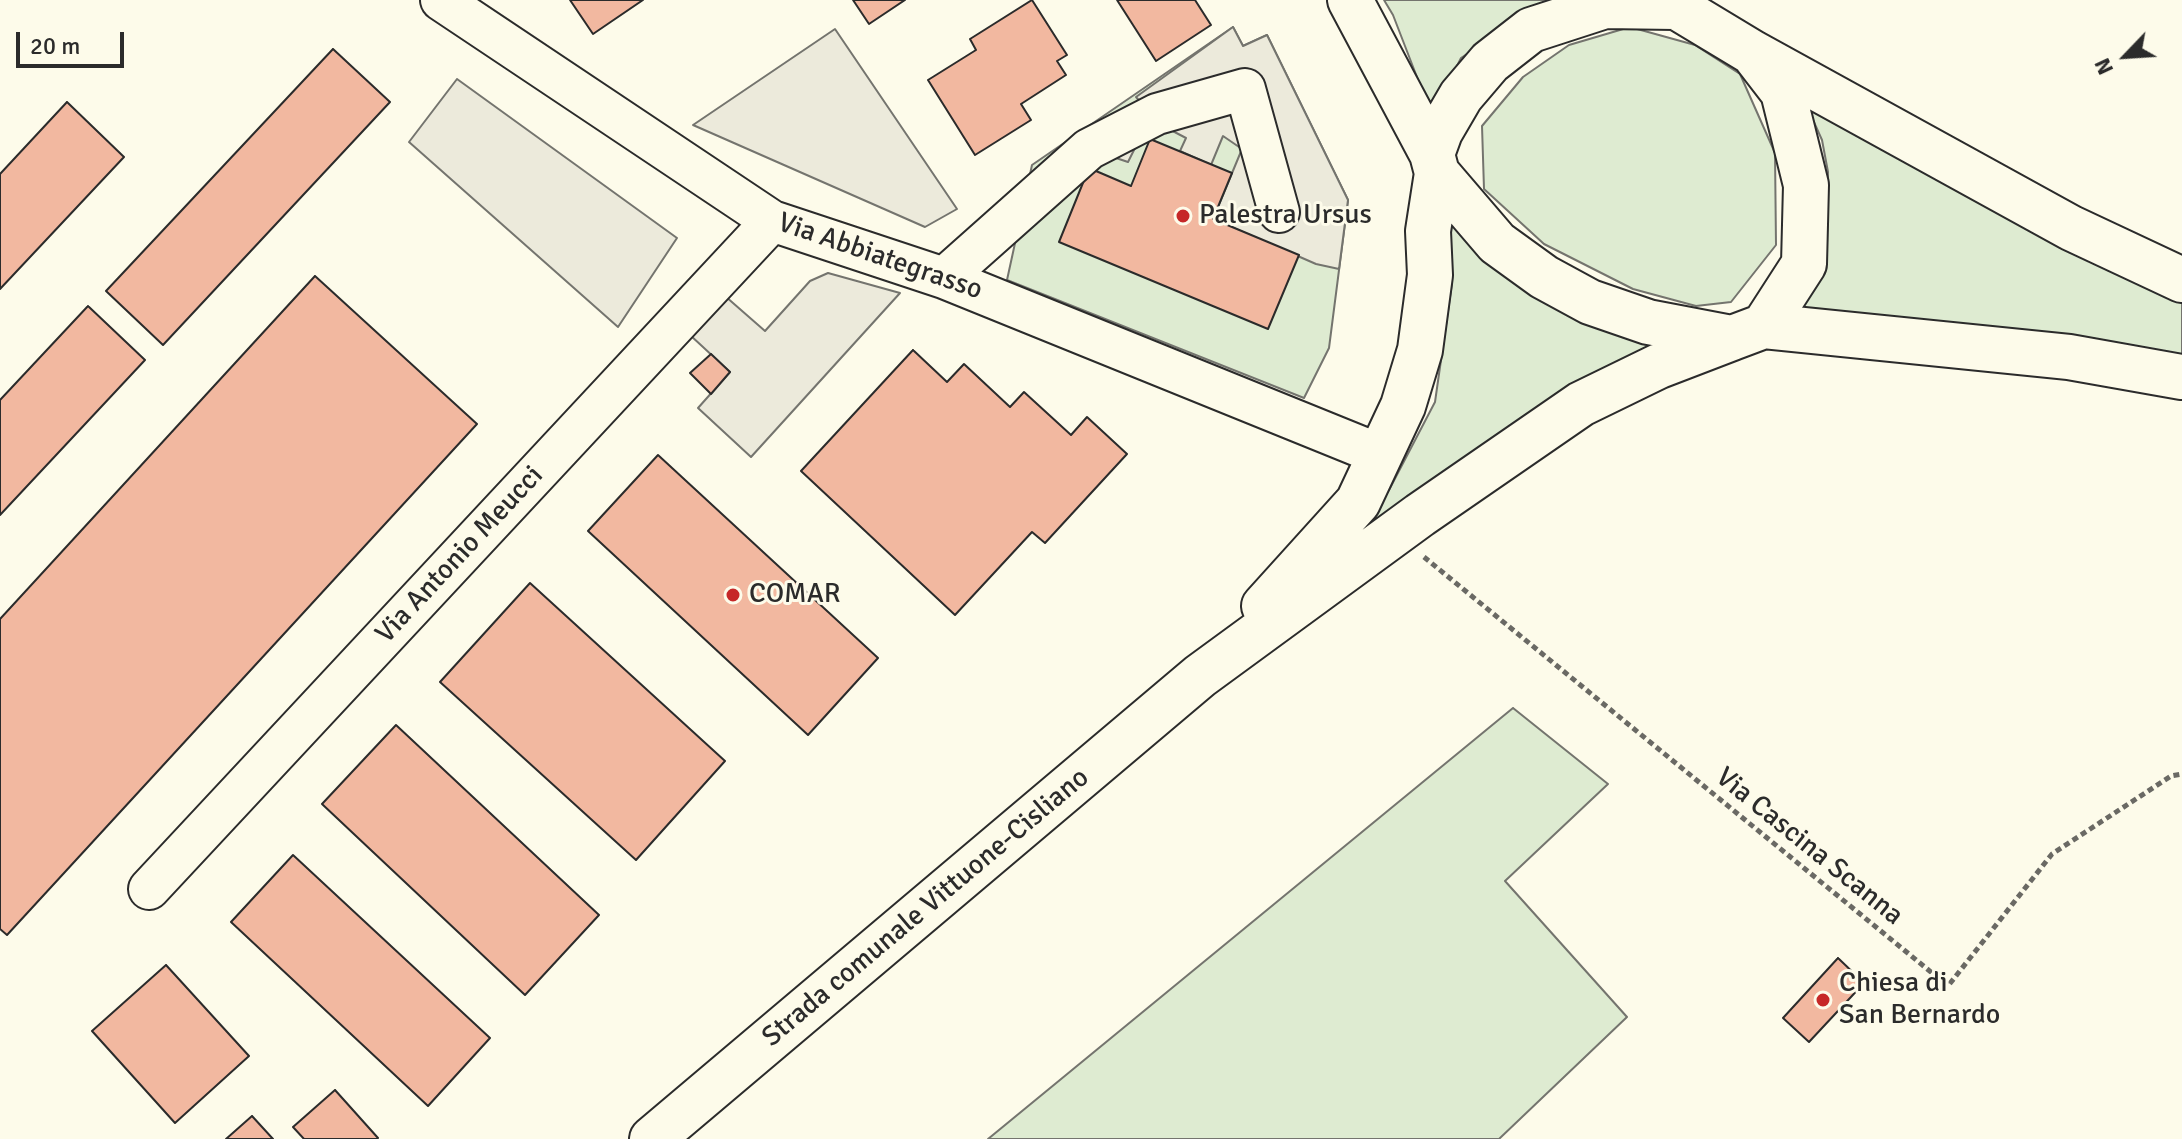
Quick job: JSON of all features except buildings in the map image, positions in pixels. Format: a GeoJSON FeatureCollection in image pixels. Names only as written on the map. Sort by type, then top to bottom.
{"type":"FeatureCollection","features":[{"type":"Feature","properties":{"kind":"main road"},"geometry":{"type":"LineString","coordinates":[[1350,0],[1434,164],[1497,243],[1544,277],[1590,302],[1648,322],[2069,357],[2182,377]]}},
{"type":"Feature","properties":{"kind":"main road"},"geometry":{"type":"LineString","coordinates":[[1670,3],[1753,53],[2071,228],[2182,280]]}},
{"type":"Feature","properties":{"kind":"main road","name":"Strada comunale Vittuone-Cisliano"},"geometry":{"type":"LineString","coordinates":[[1200,676],[1358,502],[1381,455],[1403,406],[1420,350],[1430,275],[1428,231],[1434,164],[1440,132],[1461,96],[1490,62],[1531,30],[1605,6],[1670,3]]}},
{"type":"Feature","properties":{"kind":"main road"},"geometry":{"type":"LineString","coordinates":[[1748,332],[1804,264],[1806,185],[1783,92],[1753,53]]}},
{"type":"Feature","properties":{"kind":"main road","name":"Strada comunale Vittuone-Cisliano"},"geometry":{"type":"LineString","coordinates":[[652,1139],[1200,676],[1581,404],[1659,366],[1748,332]]}},
{"type":"Feature","properties":{"kind":"street","name":"Via Abbiategrasso"},"geometry":{"type":"LineString","coordinates":[[441,0],[772,221],[944,278],[1311,424],[1381,455]]}},
{"type":"Feature","properties":{"kind":"street"},"geometry":{"type":"LineString","coordinates":[[944,278],[1089,149],[1157,114],[1245,89],[1279,212]]}},
{"type":"Feature","properties":{"kind":"street","name":"Via Antonio Meucci"},"geometry":{"type":"LineString","coordinates":[[149,889],[772,221]]}},
{"type":"Feature","properties":{"kind":"path","name":"Via Cascina Scanna"},"geometry":{"type":"LineString","coordinates":[[1395,534],[1948,986],[2052,854],[2171,776],[2182,774]]}},
{"type":"Feature","properties":{"kind":"green space"},"geometry":{"type":"Polygon","coordinates":[[[1384,0],[1547,0],[1461,58],[1432,116],[1393,15],[1384,0]]]}},
{"type":"Feature","properties":{"kind":"green space","name":"Palestra Ursus"},"geometry":{"type":"Polygon","coordinates":[[[1233,27],[1243,46],[1267,35],[1348,200],[1329,348],[1304,398],[1007,280],[1032,165],[1233,27]]]}},
{"type":"Feature","properties":{"kind":"green space"},"geometry":{"type":"Polygon","coordinates":[[[1630,27],[1695,45],[1740,74],[1775,153],[1776,245],[1731,302],[1696,306],[1633,289],[1544,244],[1484,189],[1482,126],[1523,77],[1569,45],[1630,27]]]}},
{"type":"Feature","properties":{"kind":"green space"},"geometry":{"type":"Polygon","coordinates":[[[1804,100],[2182,300],[2182,357],[1785,317],[1813,282],[1827,243],[1828,172],[1822,140],[1804,100]]]}},
{"type":"Feature","properties":{"kind":"green space"},"geometry":{"type":"Polygon","coordinates":[[[1445,209],[1668,344],[1371,538],[1364,523],[1389,490],[1435,402],[1452,283],[1445,209]]]}},
{"type":"Feature","properties":{"kind":"green space"},"geometry":{"type":"Polygon","coordinates":[[[1513,708],[1608,784],[1505,881],[1627,1017],[1499,1139],[988,1139],[1513,708]]]}},
{"type":"Feature","properties":{"kind":"shaded area"},"geometry":{"type":"Polygon","coordinates":[[[1233,27],[1243,46],[1267,35],[1348,200],[1339,269],[1316,264],[1213,219],[1242,149],[1223,136],[1211,165],[1180,151],[1186,138],[1165,127],[1141,136],[1128,162],[1089,149],[1144,106],[1136,97],[1233,27]]]}},
{"type":"Feature","properties":{"kind":"shaded area"},"geometry":{"type":"Polygon","coordinates":[[[835,29],[957,209],[925,227],[693,125],[835,29]]]}},
{"type":"Feature","properties":{"kind":"shaded area"},"geometry":{"type":"Polygon","coordinates":[[[457,79],[677,238],[618,327],[409,142],[457,79]]]}},
{"type":"Feature","properties":{"kind":"shaded area"},"geometry":{"type":"Polygon","coordinates":[[[828,273],[900,293],[751,457],[698,408],[730,372],[690,335],[725,296],[765,331],[810,281],[828,273]]]}},
{"type":"Feature","properties":{"kind":"place","name":"Palestra Ursus"},"geometry":{"type":"Point","coordinates":[1183,216]}},
{"type":"Feature","properties":{"kind":"place","name":"COMAR"},"geometry":{"type":"Point","coordinates":[733,595]}},
{"type":"Feature","properties":{"kind":"place","name":"Chiesa di San Bernardo"},"geometry":{"type":"Point","coordinates":[1823,1000]}}]}
